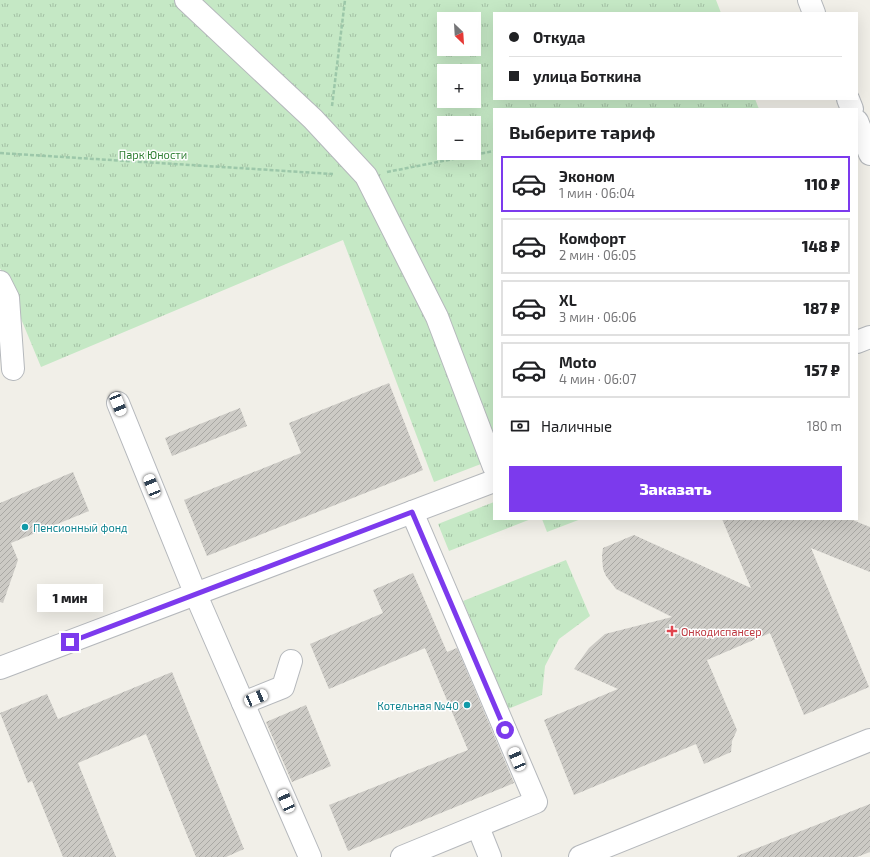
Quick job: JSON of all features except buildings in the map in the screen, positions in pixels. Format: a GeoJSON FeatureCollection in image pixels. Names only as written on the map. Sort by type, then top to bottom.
{"type":"FeatureCollection","features":[{"type":"Feature","properties":{"kind":"street"},"geometry":{"type":"LineString","coordinates":[[186,0],[313,119],[366,176],[437,316],[493,464]]}},
{"type":"Feature","properties":{"kind":"street"},"geometry":{"type":"LineString","coordinates":[[809,0],[814,12]]}},
{"type":"Feature","properties":{"kind":"street"},"geometry":{"type":"LineString","coordinates":[[858,124],[870,154]]}},
{"type":"Feature","properties":{"kind":"street"},"geometry":{"type":"LineString","coordinates":[[0,282],[8,298],[13,369]]}},
{"type":"Feature","properties":{"kind":"street"},"geometry":{"type":"LineString","coordinates":[[858,342],[870,338]]}},
{"type":"Feature","properties":{"kind":"street"},"geometry":{"type":"LineString","coordinates":[[118,404],[196,595],[310,857]]}},
{"type":"Feature","properties":{"kind":"street"},"geometry":{"type":"LineString","coordinates":[[0,668],[493,481]]}},
{"type":"Feature","properties":{"kind":"street"},"geometry":{"type":"LineString","coordinates":[[402,857],[536,802],[412,512]]}},
{"type":"Feature","properties":{"kind":"street"},"geometry":{"type":"LineString","coordinates":[[243,704],[283,686],[291,662]]}},
{"type":"Feature","properties":{"kind":"street"},"geometry":{"type":"LineString","coordinates":[[580,857],[870,740]]}},
{"type":"Feature","properties":{"kind":"street"},"geometry":{"type":"LineString","coordinates":[[478,827],[490,857]]}},
{"type":"Feature","properties":{"kind":"path"},"geometry":{"type":"LineString","coordinates":[[328,134],[345,0]]}},
{"type":"Feature","properties":{"kind":"path"},"geometry":{"type":"LineString","coordinates":[[0,153],[366,176],[493,151]]}},
{"type":"Feature","properties":{"kind":"green space","name":"Парк Юности"},"geometry":{"type":"Polygon","coordinates":[[[0,0],[716,0],[721,12],[493,12],[493,100],[755,100],[759,108],[493,108],[493,459],[434,482],[343,240],[41,367],[0,268],[0,0]]]}},
{"type":"Feature","properties":{"kind":"green space"},"geometry":{"type":"Polygon","coordinates":[[[493,502],[493,520],[528,520],[449,551],[438,524],[493,502]]]}},
{"type":"Feature","properties":{"kind":"green space"},"geometry":{"type":"Polygon","coordinates":[[[542,520],[578,520],[547,532],[542,520]]]}},
{"type":"Feature","properties":{"kind":"green space"},"geometry":{"type":"Polygon","coordinates":[[[566,560],[590,616],[559,639],[545,666],[542,695],[508,709],[463,601],[566,560]]]}},
{"type":"Feature","properties":{"kind":"place","name":"Пенсионный фонд"},"geometry":{"type":"Point","coordinates":[25,527]}},
{"type":"Feature","properties":{"kind":"place","name":"Онкодиспансер"},"geometry":{"type":"Point","coordinates":[672,631]}},
{"type":"Feature","properties":{"kind":"place","name":"Котельная №40"},"geometry":{"type":"Point","coordinates":[467,705]}},
{"type":"Feature","properties":{"kind":"route"},"geometry":{"type":"LineString","coordinates":[[70,642],[412,512],[505,730]]}}]}
